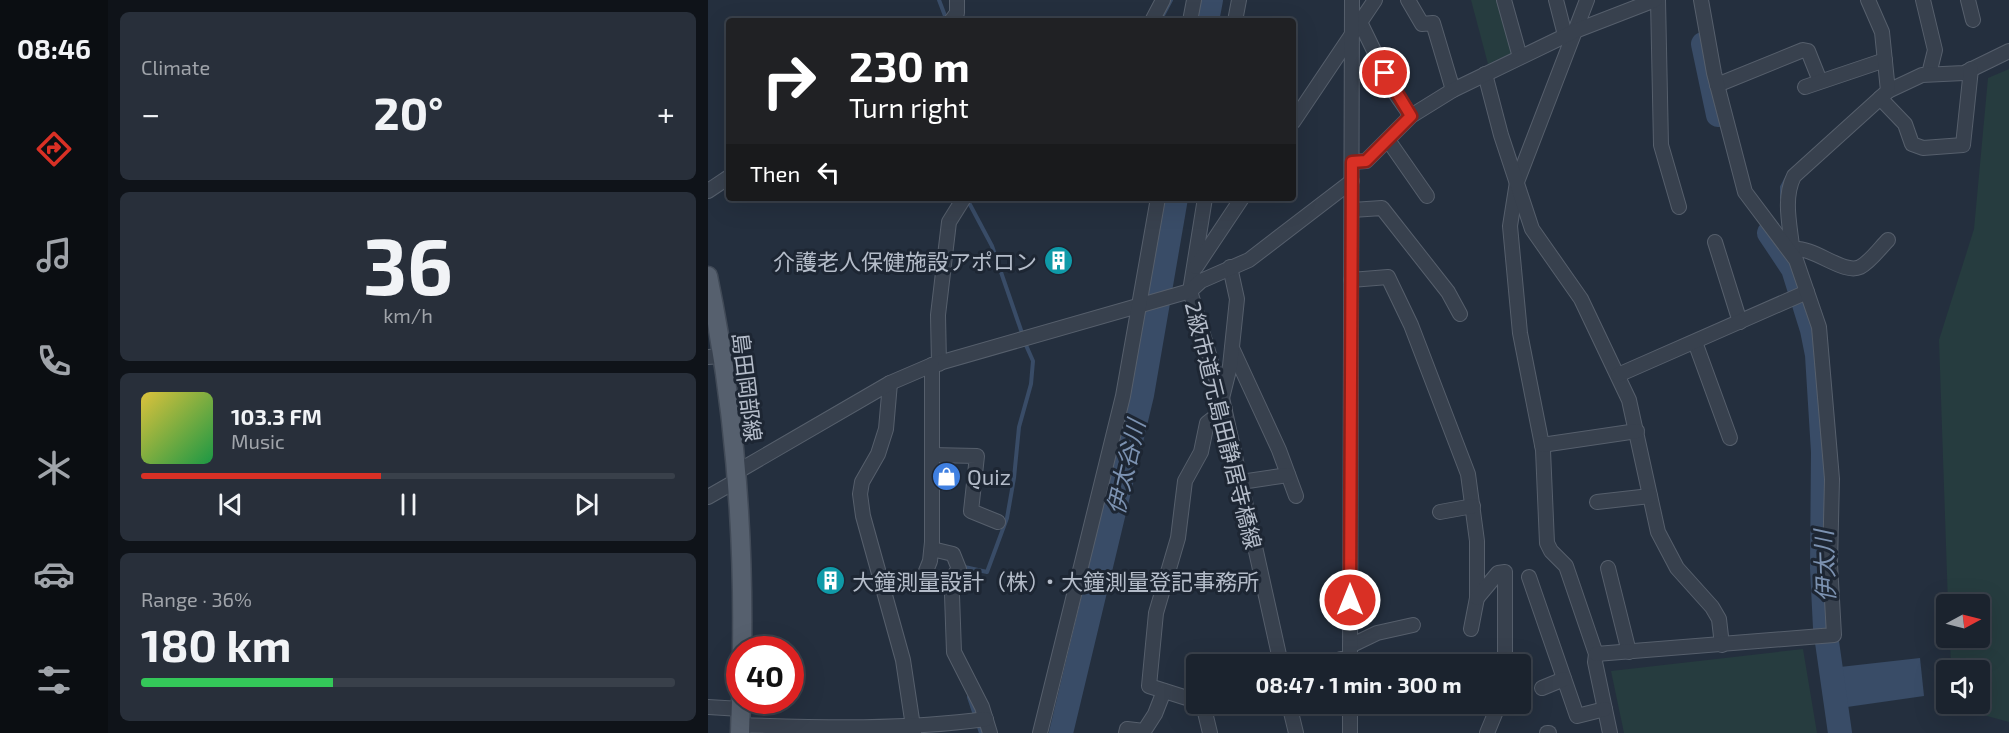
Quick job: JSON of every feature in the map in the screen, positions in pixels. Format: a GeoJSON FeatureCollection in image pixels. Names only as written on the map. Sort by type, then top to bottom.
{"type":"FeatureCollection","features":[{"type":"Feature","properties":{"kind":"main road","name":"島田岡部線"},"geometry":{"type":"LineString","coordinates":[[708,276],[715,356],[735,477],[741,636]]}},
{"type":"Feature","properties":{"kind":"street"},"geometry":{"type":"LineString","coordinates":[[953,18],[957,13],[957,0]]}},
{"type":"Feature","properties":{"kind":"street"},"geometry":{"type":"LineString","coordinates":[[1154,18],[1163,0]]}},
{"type":"Feature","properties":{"kind":"street"},"geometry":{"type":"LineString","coordinates":[[1191,18],[1194,0]]}},
{"type":"Feature","properties":{"kind":"street"},"geometry":{"type":"LineString","coordinates":[[1236,18],[1239,0]]}},
{"type":"Feature","properties":{"kind":"street"},"geometry":{"type":"LineString","coordinates":[[1348,654],[1350,646],[1352,0]]}},
{"type":"Feature","properties":{"kind":"street"},"geometry":{"type":"LineString","coordinates":[[1296,118],[1375,0]]}},
{"type":"Feature","properties":{"kind":"street"},"geometry":{"type":"LineString","coordinates":[[1408,0],[1422,24],[1433,23],[1454,90]]}},
{"type":"Feature","properties":{"kind":"street"},"geometry":{"type":"LineString","coordinates":[[1504,0],[1520,57]]}},
{"type":"Feature","properties":{"kind":"street"},"geometry":{"type":"LineString","coordinates":[[1556,0],[1570,33]]}},
{"type":"Feature","properties":{"kind":"street"},"geometry":{"type":"LineString","coordinates":[[1587,0],[1570,33],[1517,182],[1510,226],[1519,321],[1530,392],[1542,445],[1547,543],[1551,551],[1566,566],[1596,654],[1595,662],[1610,733]]}},
{"type":"Feature","properties":{"kind":"street"},"geometry":{"type":"LineString","coordinates":[[1352,162],[1366,161],[1411,116],[1454,90],[1570,33],[1657,0],[1661,146],[1679,207]]}},
{"type":"Feature","properties":{"kind":"street"},"geometry":{"type":"LineString","coordinates":[[1701,0],[1717,85],[1745,192],[1793,253]]}},
{"type":"Feature","properties":{"kind":"street"},"geometry":{"type":"LineString","coordinates":[[1868,0],[1882,32],[1885,60],[1884,94],[1905,124],[1912,144],[1923,148],[1963,145],[1971,69]]}},
{"type":"Feature","properties":{"kind":"street"},"geometry":{"type":"LineString","coordinates":[[1923,0],[1935,50],[1929,74]]}},
{"type":"Feature","properties":{"kind":"street"},"geometry":{"type":"LineString","coordinates":[[1968,0],[1973,20]]}},
{"type":"Feature","properties":{"kind":"street"},"geometry":{"type":"LineString","coordinates":[[1360,22],[1393,90],[1411,116]]}},
{"type":"Feature","properties":{"kind":"street"},"geometry":{"type":"LineString","coordinates":[[1717,85],[1803,50],[1808,51],[1820,81]]}},
{"type":"Feature","properties":{"kind":"street"},"geometry":{"type":"LineString","coordinates":[[1596,654],[1834,635],[1830,564],[1832,479],[1822,351],[1819,327],[1793,253],[1788,187],[1794,176],[1884,94],[1903,82],[1929,74],[1964,73],[2009,51]]}},
{"type":"Feature","properties":{"kind":"street"},"geometry":{"type":"LineString","coordinates":[[1805,87],[1862,70],[1885,60]]}},
{"type":"Feature","properties":{"kind":"street"},"geometry":{"type":"LineString","coordinates":[[1485,74],[1501,135],[1532,229],[1581,299],[1618,375],[1629,400],[1637,431],[1658,532],[1667,554],[1712,607],[1719,619],[1722,645]]}},
{"type":"Feature","properties":{"kind":"street"},"geometry":{"type":"LineString","coordinates":[[1388,140],[1427,195]]}},
{"type":"Feature","properties":{"kind":"street"},"geometry":{"type":"LineString","coordinates":[[708,191],[726,179]]}},
{"type":"Feature","properties":{"kind":"street"},"geometry":{"type":"LineString","coordinates":[[708,497],[735,477],[890,383],[935,364],[1188,292],[1202,281],[1249,260],[1352,181]]}},
{"type":"Feature","properties":{"kind":"street"},"geometry":{"type":"LineString","coordinates":[[924,576],[932,549],[932,455],[938,315],[949,222],[962,201]]}},
{"type":"Feature","properties":{"kind":"street"},"geometry":{"type":"LineString","coordinates":[[1040,733],[1123,396],[1141,305],[1158,201]]}},
{"type":"Feature","properties":{"kind":"street"},"geometry":{"type":"LineString","coordinates":[[1188,292],[1194,271],[1205,201]]}},
{"type":"Feature","properties":{"kind":"street"},"geometry":{"type":"LineString","coordinates":[[1194,271],[1240,201]]}},
{"type":"Feature","properties":{"kind":"street"},"geometry":{"type":"LineString","coordinates":[[1352,210],[1382,208],[1448,292],[1460,314]]}},
{"type":"Feature","properties":{"kind":"street"},"geometry":{"type":"LineString","coordinates":[[1793,253],[1803,248],[1851,269],[1861,267],[1888,240]]}},
{"type":"Feature","properties":{"kind":"street"},"geometry":{"type":"LineString","coordinates":[[1715,242],[1740,322]]}},
{"type":"Feature","properties":{"kind":"street"},"geometry":{"type":"LineString","coordinates":[[1186,698],[1149,686],[1156,613],[1178,538],[1185,481],[1201,452],[1207,423],[1223,403],[1237,299],[1230,267]]}},
{"type":"Feature","properties":{"kind":"street"},"geometry":{"type":"LineString","coordinates":[[1351,280],[1388,277],[1411,325],[1468,474],[1478,541],[1477,598],[1470,629]]}},
{"type":"Feature","properties":{"kind":"street","name":"2級市道元島田静居寺橋線"},"geometry":{"type":"LineString","coordinates":[[1188,292],[1223,403],[1279,654]]}},
{"type":"Feature","properties":{"kind":"street"},"geometry":{"type":"LineString","coordinates":[[1618,375],[1808,292]]}},
{"type":"Feature","properties":{"kind":"street"},"geometry":{"type":"LineString","coordinates":[[1695,342],[1730,438]]}},
{"type":"Feature","properties":{"kind":"street"},"geometry":{"type":"LineString","coordinates":[[1232,348],[1296,495]]}},
{"type":"Feature","properties":{"kind":"street"},"geometry":{"type":"LineString","coordinates":[[890,383],[886,429],[878,454],[862,482],[860,494],[863,516],[903,660],[914,729]]}},
{"type":"Feature","properties":{"kind":"street"},"geometry":{"type":"LineString","coordinates":[[1542,445],[1637,431]]}},
{"type":"Feature","properties":{"kind":"street"},"geometry":{"type":"LineString","coordinates":[[932,455],[977,456],[971,511],[998,522]]}},
{"type":"Feature","properties":{"kind":"street"},"geometry":{"type":"LineString","coordinates":[[1241,482],[1288,475]]}},
{"type":"Feature","properties":{"kind":"street"},"geometry":{"type":"LineString","coordinates":[[1597,502],[1650,496]]}},
{"type":"Feature","properties":{"kind":"street"},"geometry":{"type":"LineString","coordinates":[[1440,512],[1473,506]]}},
{"type":"Feature","properties":{"kind":"street"},"geometry":{"type":"LineString","coordinates":[[932,549],[953,554],[958,569],[954,575],[952,595],[954,651],[986,719],[990,733]]}},
{"type":"Feature","properties":{"kind":"street"},"geometry":{"type":"LineString","coordinates":[[1608,568],[1629,652]]}},
{"type":"Feature","properties":{"kind":"street"},"geometry":{"type":"LineString","coordinates":[[1477,598],[1498,573],[1505,572],[1504,654]]}},
{"type":"Feature","properties":{"kind":"street"},"geometry":{"type":"LineString","coordinates":[[1529,577],[1577,716],[1605,709]]}},
{"type":"Feature","properties":{"kind":"street"},"geometry":{"type":"LineString","coordinates":[[1350,646],[1377,633],[1413,625]]}},
{"type":"Feature","properties":{"kind":"street"},"geometry":{"type":"LineString","coordinates":[[1542,688],[1564,679]]}},
{"type":"Feature","properties":{"kind":"street"},"geometry":{"type":"LineString","coordinates":[[1126,733],[1127,729],[1144,731],[1155,714],[1164,691]]}},
{"type":"Feature","properties":{"kind":"street"},"geometry":{"type":"LineString","coordinates":[[708,707],[741,717],[827,728],[914,729],[986,719]]}},
{"type":"Feature","properties":{"kind":"street"},"geometry":{"type":"LineString","coordinates":[[1205,714],[1210,733]]}},
{"type":"Feature","properties":{"kind":"street"},"geometry":{"type":"LineString","coordinates":[[1292,714],[1296,733]]}},
{"type":"Feature","properties":{"kind":"street"},"geometry":{"type":"LineString","coordinates":[[1350,714],[1350,733]]}},
{"type":"Feature","properties":{"kind":"street"},"geometry":{"type":"LineString","coordinates":[[1487,733],[1495,714]]}},
{"type":"Feature","properties":{"kind":"green space"},"geometry":{"type":"Polygon","coordinates":[[[1471,0],[1501,0],[1514,52],[1488,64],[1471,0]]]}},
{"type":"Feature","properties":{"kind":"green space"},"geometry":{"type":"Polygon","coordinates":[[[2009,69],[2009,722],[1980,714],[1990,714],[1990,660],[1951,660],[1950,648],[1990,648],[1990,594],[1948,594],[1939,340],[1974,229],[1988,78],[2009,69]]]}},
{"type":"Feature","properties":{"kind":"green space"},"geometry":{"type":"Polygon","coordinates":[[[1803,649],[1817,733],[1624,733],[1611,671],[1803,649]]]}},
{"type":"Feature","properties":{"kind":"water"},"geometry":{"type":"Polygon","coordinates":[[[1920,658],[1924,696],[1847,707],[1840,667],[1920,658]]]}},
{"type":"Feature","properties":{"kind":"waterway"},"geometry":{"type":"LineString","coordinates":[[939,0],[946,18]]}},
{"type":"Feature","properties":{"kind":"waterway"},"geometry":{"type":"LineString","coordinates":[[1162,18],[1171,0]]}},
{"type":"Feature","properties":{"kind":"waterway","name":"伊太谷川"},"geometry":{"type":"LineString","coordinates":[[1208,18],[1211,0]]}},
{"type":"Feature","properties":{"kind":"waterway"},"geometry":{"type":"LineString","coordinates":[[1703,44],[1718,115]]}},
{"type":"Feature","properties":{"kind":"waterway"},"geometry":{"type":"LineString","coordinates":[[1782,198],[1782,187],[1790,172]]}},
{"type":"Feature","properties":{"kind":"waterway"},"geometry":{"type":"LineString","coordinates":[[968,201],[992,246],[1023,336]]}},
{"type":"Feature","properties":{"kind":"waterway","name":"伊太谷川"},"geometry":{"type":"LineString","coordinates":[[1061,733],[1142,395],[1175,201]]}},
{"type":"Feature","properties":{"kind":"waterway","name":"伊太川"},"geometry":{"type":"LineString","coordinates":[[1769,233],[1793,269],[1812,330],[1817,355],[1823,452],[1822,568],[1825,628],[1840,733]]}},
{"type":"Feature","properties":{"kind":"waterway"},"geometry":{"type":"LineString","coordinates":[[960,566],[987,572],[1007,518],[1019,427],[1031,384],[1033,361],[1025,343]]}},
{"type":"Feature","properties":{"kind":"waterway"},"geometry":{"type":"LineString","coordinates":[[969,697],[981,733]]}},
{"type":"Feature","properties":{"kind":"place","name":"介護老人保健施設アポロン"},"geometry":{"type":"Point","coordinates":[1058,261]}},
{"type":"Feature","properties":{"kind":"place","name":"Quiz"},"geometry":{"type":"Point","coordinates":[946,476]}},
{"type":"Feature","properties":{"kind":"place","name":"大鐘測量設計（株）・大鐘測量登記事務所"},"geometry":{"type":"Point","coordinates":[831,581]}},
{"type":"Feature","properties":{"kind":"route"},"geometry":{"type":"LineString","coordinates":[[1350,600],[1352,162],[1366,161],[1411,116],[1393,90],[1385,73]]}}]}
